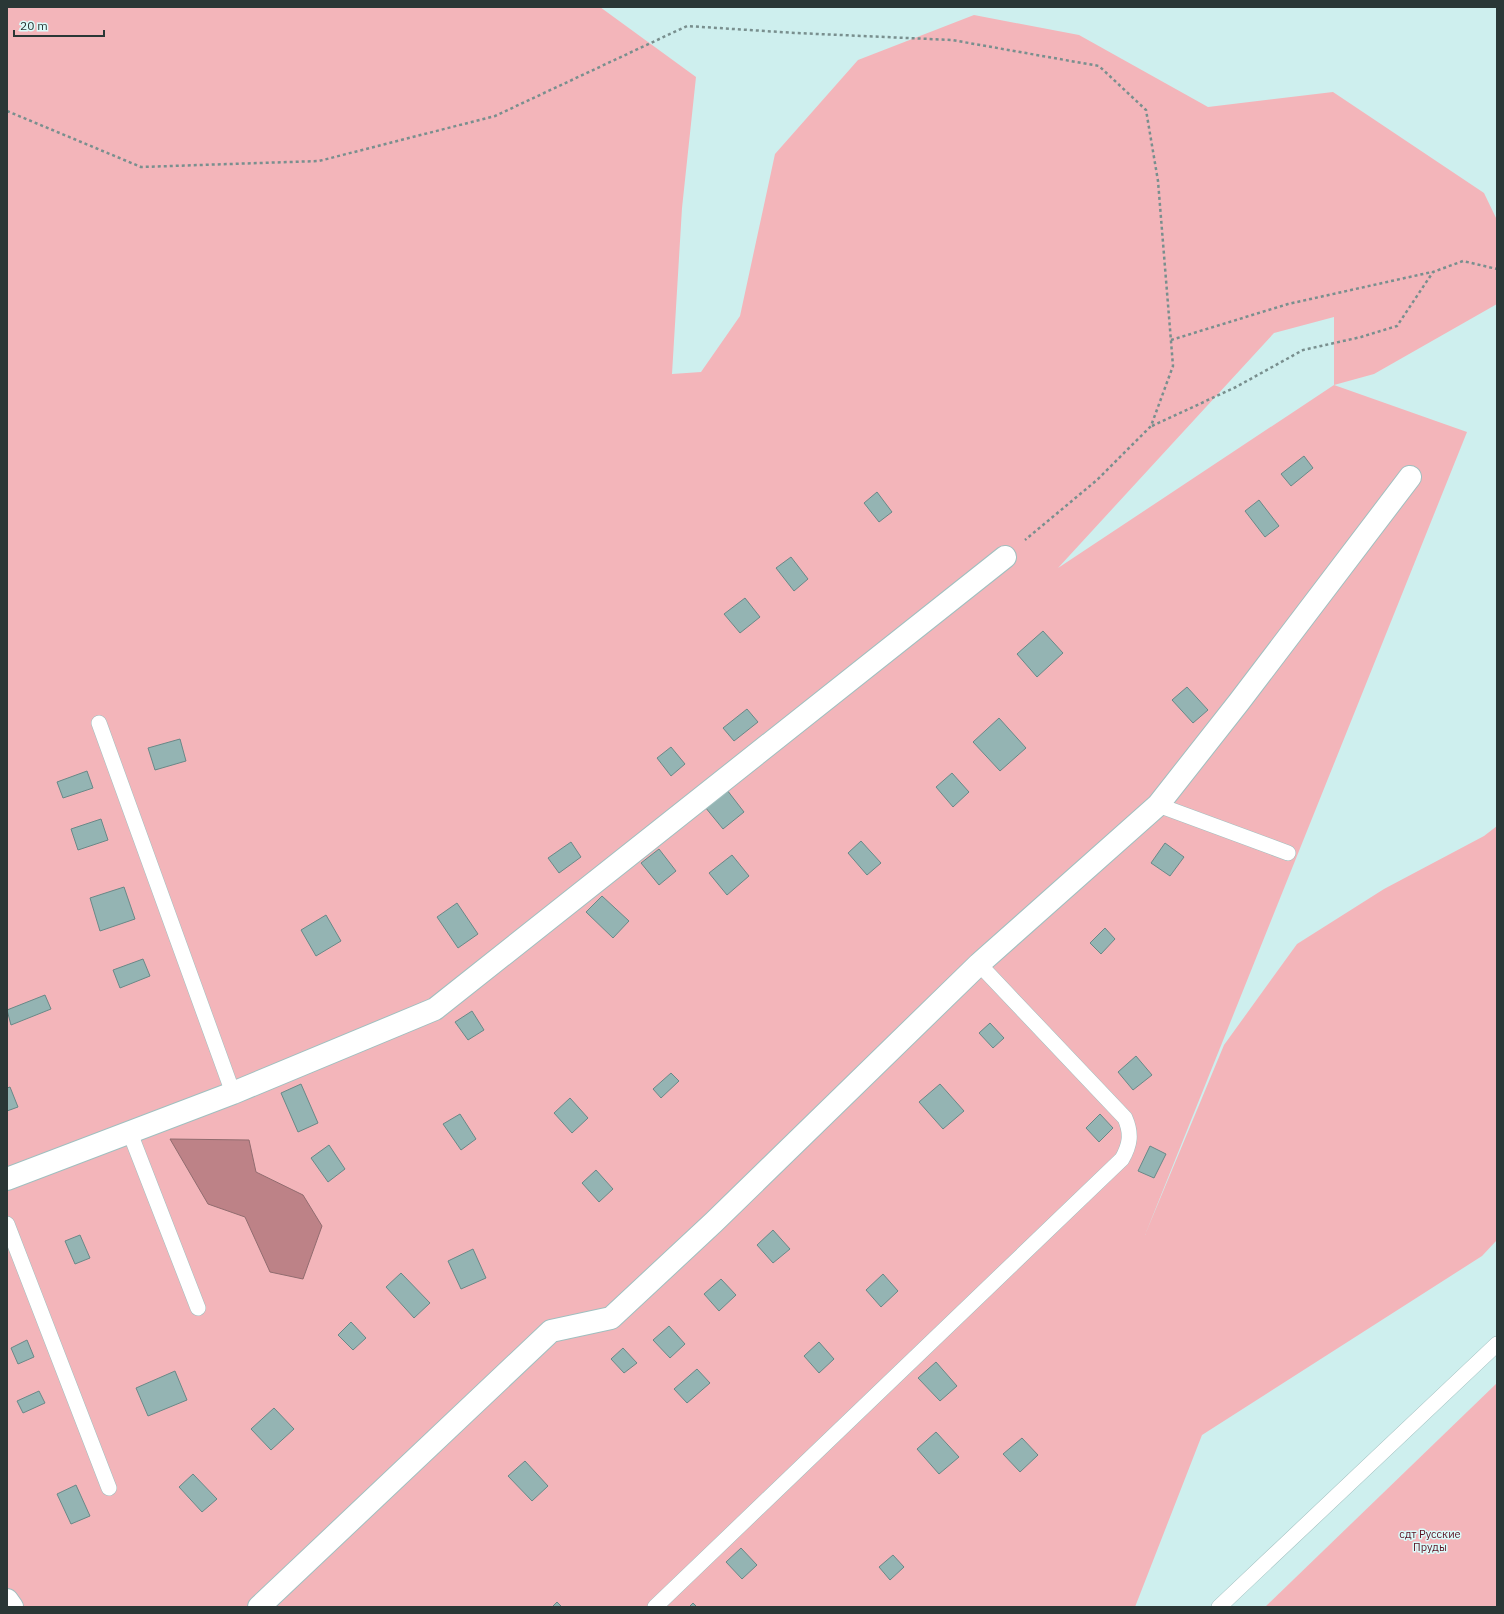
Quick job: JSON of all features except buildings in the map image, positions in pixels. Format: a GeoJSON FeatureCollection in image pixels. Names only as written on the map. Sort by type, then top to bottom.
{"type":"FeatureCollection","features":[{"type":"Feature","properties":{"kind":"street"},"geometry":{"type":"LineString","coordinates":[[259,1607],[551,1331],[611,1318],[714,1222],[979,964],[1158,805],[1410,477]]}},
{"type":"Feature","properties":{"kind":"street"},"geometry":{"type":"LineString","coordinates":[[7,1179],[234,1093],[435,1009],[1005,557]]}},
{"type":"Feature","properties":{"kind":"street"},"geometry":{"type":"LineString","coordinates":[[7,1600],[12,1607]]}},
{"type":"Feature","properties":{"kind":"lane"},"geometry":{"type":"LineString","coordinates":[[100,723],[234,1093]]}},
{"type":"Feature","properties":{"kind":"lane"},"geometry":{"type":"LineString","coordinates":[[1158,805],[1288,853]]}},
{"type":"Feature","properties":{"kind":"lane"},"geometry":{"type":"LineString","coordinates":[[655,1607],[1122,1159],[1128,1148],[1130,1136],[1125,1118],[979,964]]}},
{"type":"Feature","properties":{"kind":"lane"},"geometry":{"type":"LineString","coordinates":[[130,1133],[198,1308]]}},
{"type":"Feature","properties":{"kind":"lane"},"geometry":{"type":"LineString","coordinates":[[7,1224],[109,1488]]}},
{"type":"Feature","properties":{"kind":"lane"},"geometry":{"type":"LineString","coordinates":[[1219,1607],[1497,1344]]}},
{"type":"Feature","properties":{"kind":"path"},"geometry":{"type":"LineString","coordinates":[[7,111],[141,167],[319,161],[495,116],[687,26],[796,33],[952,40],[1099,66],[1146,110],[1158,181],[1173,366],[1151,426]]}},
{"type":"Feature","properties":{"kind":"path"},"geometry":{"type":"LineString","coordinates":[[1171,340],[1288,304],[1433,272],[1463,261],[1497,269]]}},
{"type":"Feature","properties":{"kind":"path"},"geometry":{"type":"LineString","coordinates":[[1005,557],[1097,480],[1151,426],[1236,387],[1303,350],[1361,337],[1397,326],[1433,272]]}},
{"type":"Feature","properties":{"kind":"green space"},"geometry":{"type":"Polygon","coordinates":[[[7,7],[600,7],[696,77],[682,208],[672,374],[701,372],[740,316],[775,154],[858,60],[974,15],[1079,35],[1208,107],[1333,92],[1484,193],[1497,220],[1497,304],[1374,374],[1334,385],[1467,432],[1145,1235],[1224,1045],[1297,944],[1384,889],[1484,836],[1497,826],[1497,1240],[1482,1256],[1202,1435],[1135,1607],[7,1607],[7,7]],[[1334,317],[1274,333],[1058,568],[1334,385],[1334,317]]]}},
{"type":"Feature","properties":{"kind":"green space","name":"сдт Русские Пруды"},"geometry":{"type":"Polygon","coordinates":[[[1497,1383],[1497,1607],[1265,1607],[1497,1383]]]}},
{"type":"Feature","properties":{"kind":"shaded area"},"geometry":{"type":"Polygon","coordinates":[[[170,1139],[249,1140],[256,1172],[303,1195],[322,1226],[303,1279],[270,1272],[245,1217],[208,1204],[170,1139]]]}}]}
